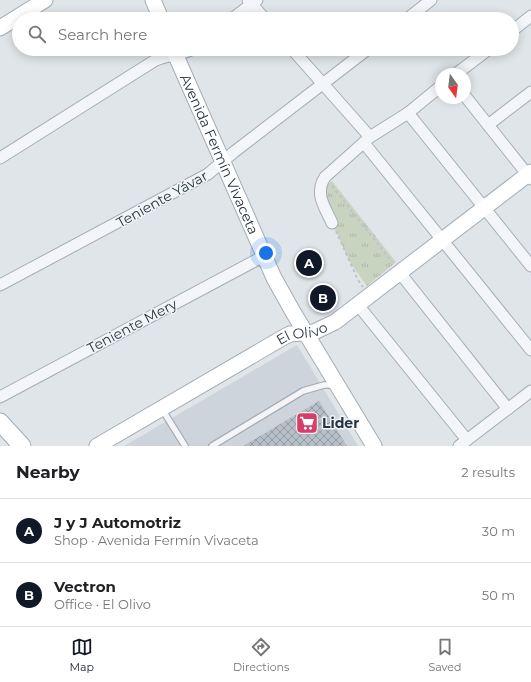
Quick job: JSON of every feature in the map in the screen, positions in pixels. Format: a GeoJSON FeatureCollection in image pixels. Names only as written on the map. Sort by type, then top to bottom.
{"type":"FeatureCollection","features":[{"type":"Feature","properties":{"kind":"main road"},"geometry":{"type":"LineString","coordinates":[[0,422],[22,446]]}},
{"type":"Feature","properties":{"kind":"street"},"geometry":{"type":"LineString","coordinates":[[26,12],[45,0]]}},
{"type":"Feature","properties":{"kind":"street"},"geometry":{"type":"LineString","coordinates":[[153,0],[158,12]]}},
{"type":"Feature","properties":{"kind":"street"},"geometry":{"type":"LineString","coordinates":[[415,12],[431,0]]}},
{"type":"Feature","properties":{"kind":"street"},"geometry":{"type":"LineString","coordinates":[[240,12],[252,1],[260,12]]}},
{"type":"Feature","properties":{"kind":"street"},"geometry":{"type":"LineString","coordinates":[[519,25],[531,16]]}},
{"type":"Feature","properties":{"kind":"street"},"geometry":{"type":"LineString","coordinates":[[0,28],[12,21]]}},
{"type":"Feature","properties":{"kind":"street"},"geometry":{"type":"LineString","coordinates":[[0,158],[154,61],[166,56]]}},
{"type":"Feature","properties":{"kind":"street","name":"Avenida Fermín Vivaceta"},"geometry":{"type":"LineString","coordinates":[[177,56],[264,256],[284,296],[374,446]]}},
{"type":"Feature","properties":{"kind":"street"},"geometry":{"type":"LineString","coordinates":[[298,56],[323,84],[442,240],[531,350]]}},
{"type":"Feature","properties":{"kind":"street","name":"Teniente Yávar"},"geometry":{"type":"LineString","coordinates":[[0,285],[208,174],[234,152],[359,56]]}},
{"type":"Feature","properties":{"kind":"street"},"geometry":{"type":"LineString","coordinates":[[464,68],[480,56]]}},
{"type":"Feature","properties":{"kind":"street"},"geometry":{"type":"LineString","coordinates":[[332,223],[320,198],[320,185],[325,177],[367,140],[408,113],[435,91]]}},
{"type":"Feature","properties":{"kind":"street"},"geometry":{"type":"LineString","coordinates":[[488,125],[531,92]]}},
{"type":"Feature","properties":{"kind":"street"},"geometry":{"type":"LineString","coordinates":[[471,104],[530,175]]}},
{"type":"Feature","properties":{"kind":"street"},"geometry":{"type":"LineString","coordinates":[[408,113],[531,266]]}},
{"type":"Feature","properties":{"kind":"street","name":"El Olivo"},"geometry":{"type":"LineString","coordinates":[[97,446],[284,337],[290,334],[314,332],[328,325],[363,301],[530,175]]}},
{"type":"Feature","properties":{"kind":"street","name":"Teniente Mery"},"geometry":{"type":"LineString","coordinates":[[0,397],[264,256]]}},
{"type":"Feature","properties":{"kind":"street"},"geometry":{"type":"LineString","coordinates":[[400,272],[508,409]]}},
{"type":"Feature","properties":{"kind":"street"},"geometry":{"type":"LineString","coordinates":[[363,301],[463,443],[531,391]]}},
{"type":"Feature","properties":{"kind":"lane"},"geometry":{"type":"LineString","coordinates":[[212,446],[303,391],[324,385],[337,385]]}},
{"type":"Feature","properties":{"kind":"lane"},"geometry":{"type":"LineString","coordinates":[[162,407],[185,446]]}},
{"type":"Feature","properties":{"kind":"path"},"geometry":{"type":"LineString","coordinates":[[325,177],[400,272]]}},
{"type":"Feature","properties":{"kind":"path"},"geometry":{"type":"LineString","coordinates":[[332,223],[358,280],[363,301]]}},
{"type":"Feature","properties":{"kind":"shaded area"},"geometry":{"type":"Polygon","coordinates":[[[297,345],[358,446],[124,446],[297,345]]]}},
{"type":"Feature","properties":{"kind":"green space"},"geometry":{"type":"Polygon","coordinates":[[[332,181],[396,262],[367,286],[351,264],[326,210],[324,187],[332,181]]]}},
{"type":"Feature","properties":{"kind":"building"},"geometry":{"type":"Polygon","coordinates":[[[325,291],[330,300],[320,305],[316,296],[325,291]]]}},
{"type":"Feature","properties":{"kind":"building","name":"Lider"},"geometry":{"type":"Polygon","coordinates":[[[319,401],[347,446],[243,446],[319,401]]]}},
{"type":"Feature","properties":{"kind":"place","name":"J y J Automotriz"},"geometry":{"type":"Point","coordinates":[309,263]}},
{"type":"Feature","properties":{"kind":"place","name":"Vectron"},"geometry":{"type":"Point","coordinates":[323,298]}},
{"type":"Feature","properties":{"kind":"place","name":"Lider"},"geometry":{"type":"Point","coordinates":[307,423]}}]}
